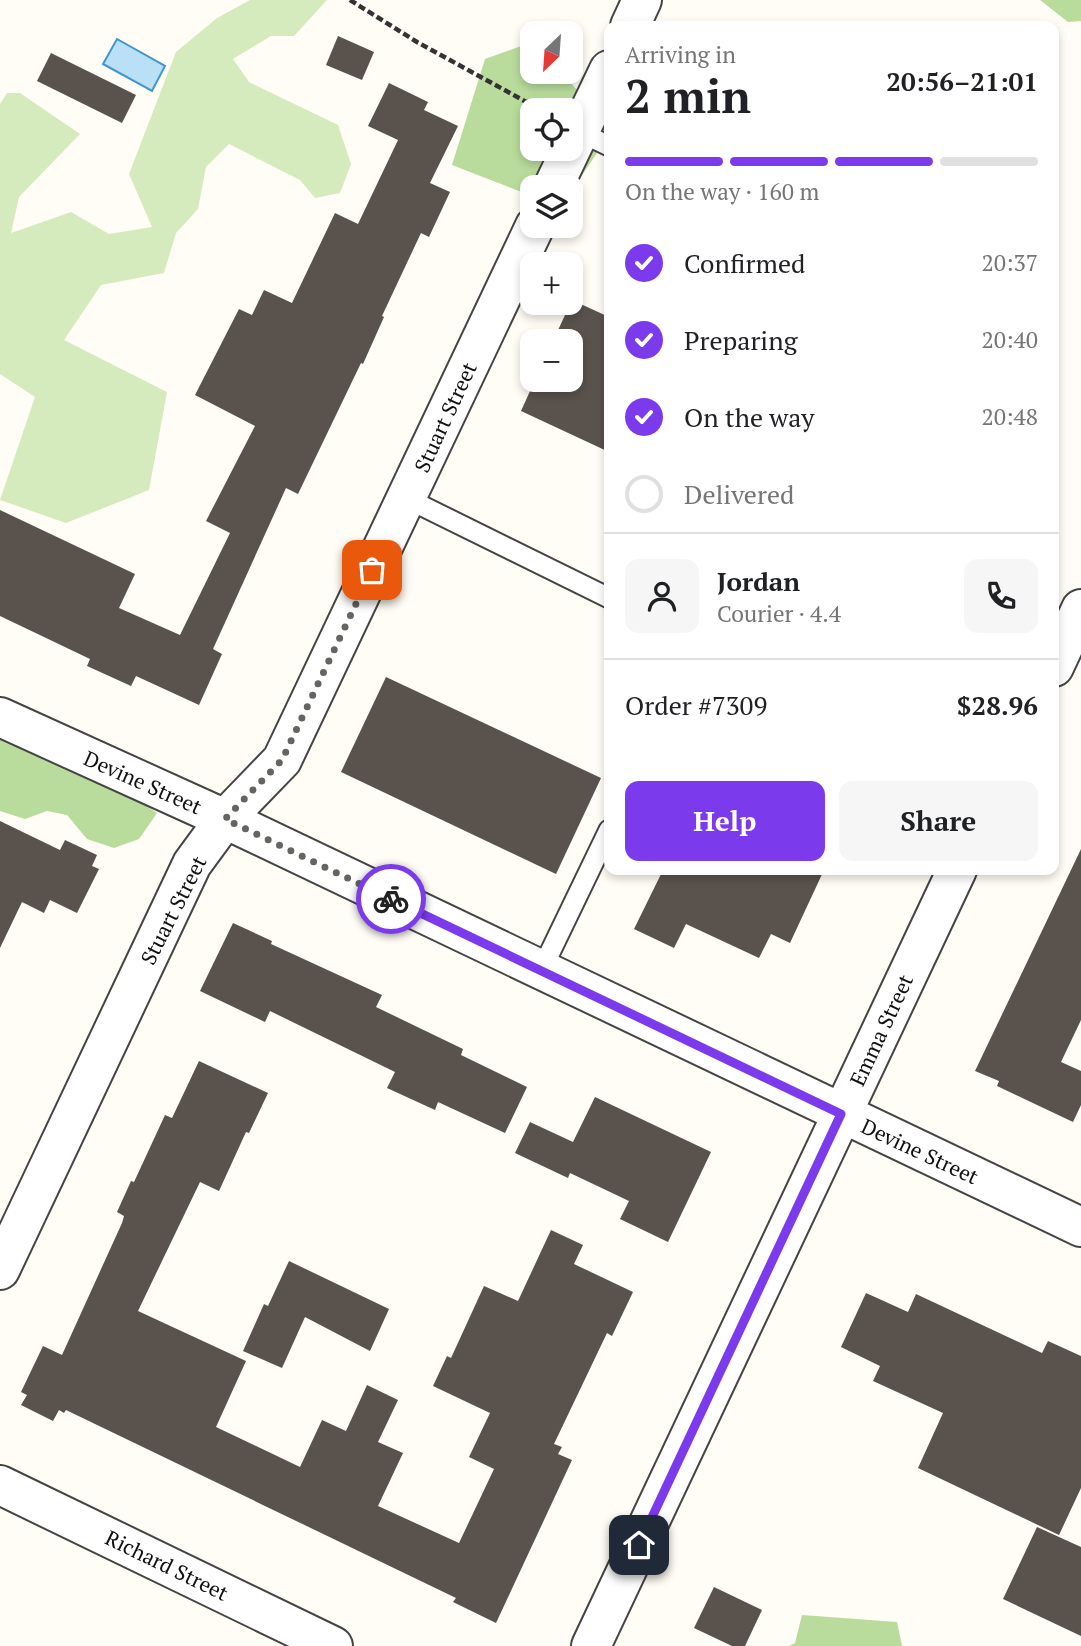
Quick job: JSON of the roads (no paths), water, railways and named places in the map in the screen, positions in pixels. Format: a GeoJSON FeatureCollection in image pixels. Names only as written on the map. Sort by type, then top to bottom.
{"type":"FeatureCollection","features":[{"type":"Feature","properties":{"kind":"street"},"geometry":{"type":"LineString","coordinates":[[632,21],[642,0]]}},
{"type":"Feature","properties":{"kind":"street"},"geometry":{"type":"LineString","coordinates":[[563,175],[594,139],[604,93]]}},
{"type":"Feature","properties":{"kind":"street","name":"Stuart Street"},"geometry":{"type":"LineString","coordinates":[[0,1270],[192,864],[225,819],[282,760],[529,238]]}},
{"type":"Feature","properties":{"kind":"street"},"geometry":{"type":"LineString","coordinates":[[1059,656],[1081,609]]}},
{"type":"Feature","properties":{"kind":"street","name":"Devine Street"},"geometry":{"type":"LineString","coordinates":[[0,717],[225,819],[1081,1227]]}},
{"type":"Feature","properties":{"kind":"street","name":"Emma Street"},"geometry":{"type":"LineString","coordinates":[[591,1646],[955,875]]}},
{"type":"Feature","properties":{"kind":"street","name":"Richard Street"},"geometry":{"type":"LineString","coordinates":[[0,1485],[333,1646]]}},
{"type":"Feature","properties":{"kind":"lane"},"geometry":{"type":"LineString","coordinates":[[406,498],[604,596]]}},
{"type":"Feature","properties":{"kind":"lane"},"geometry":{"type":"LineString","coordinates":[[541,971],[604,840]]}},
{"type":"Feature","properties":{"kind":"water"},"geometry":{"type":"Polygon","coordinates":[[[117,39],[165,66],[152,91],[103,64],[117,39]]]}}]}
